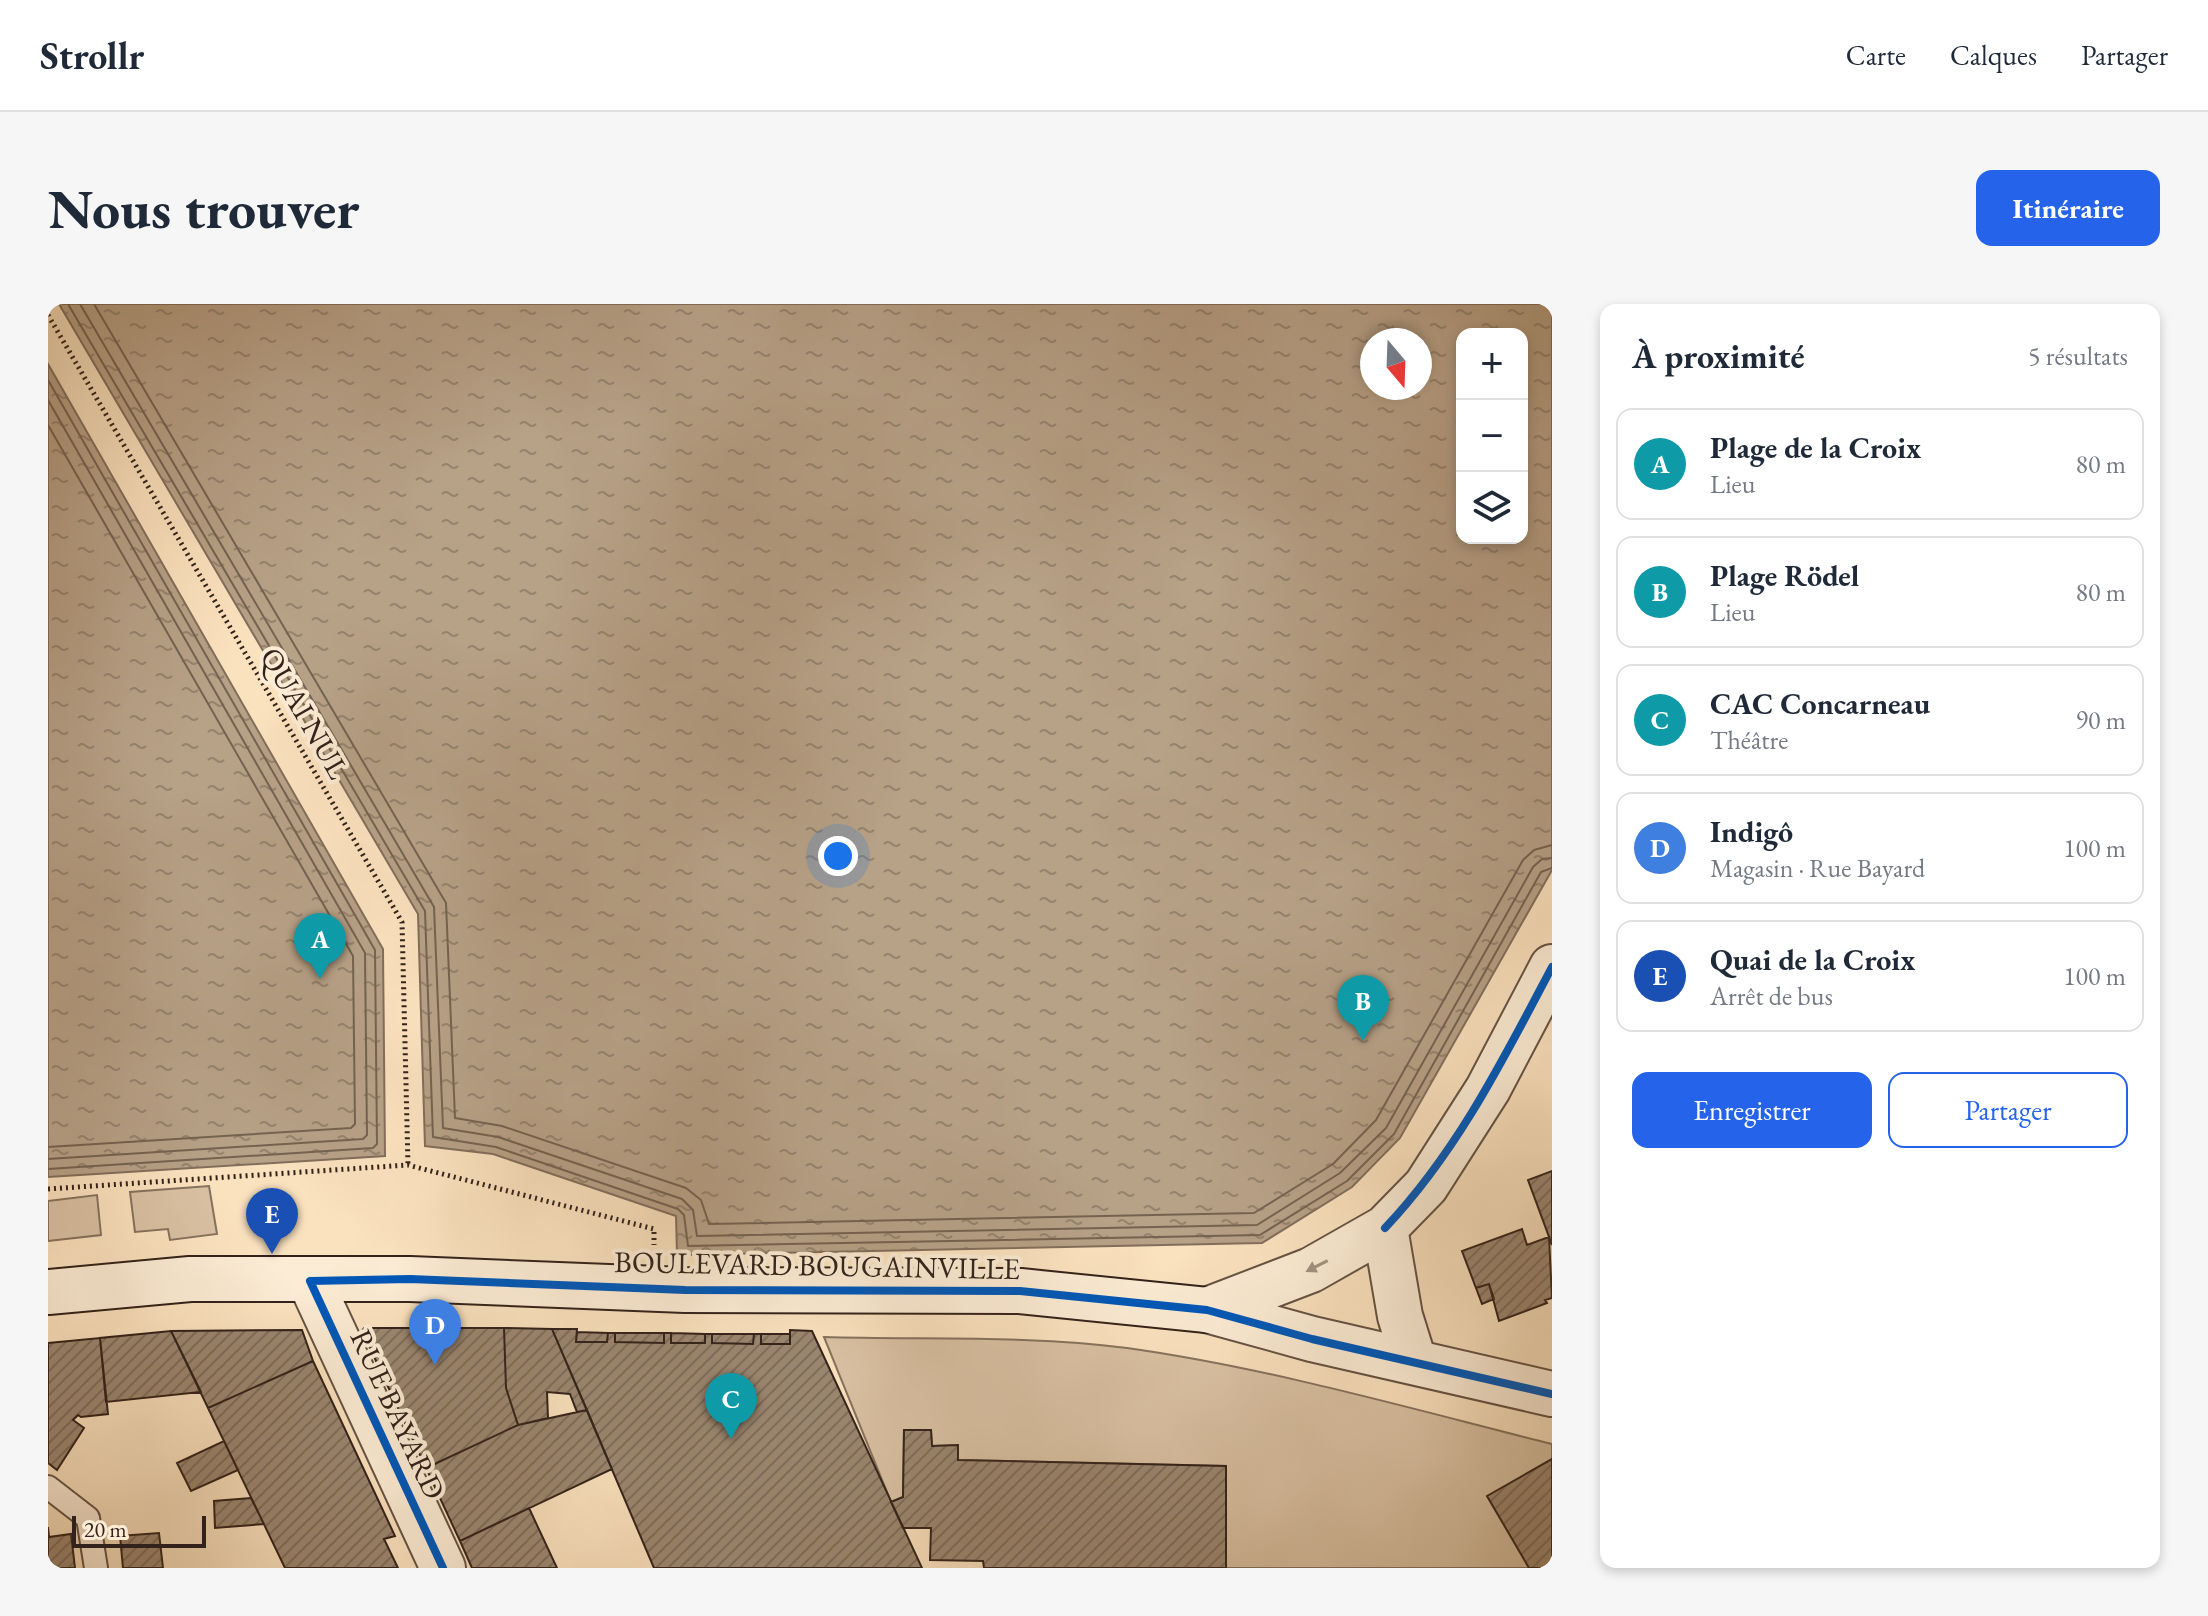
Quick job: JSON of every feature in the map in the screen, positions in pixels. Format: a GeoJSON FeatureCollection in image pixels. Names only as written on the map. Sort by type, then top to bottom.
{"type":"FeatureCollection","features":[{"type":"Feature","properties":{"kind":"street"},"geometry":{"type":"LineString","coordinates":[[1207,1310],[1311,1270],[1385,1228],[1426,1186],[1488,1089],[1552,967]]}},
{"type":"Feature","properties":{"kind":"street"},"geometry":{"type":"LineString","coordinates":[[1385,1228],[1400,1316],[1414,1361]]}},
{"type":"Feature","properties":{"kind":"street","name":"BOULEVARD BOUGAINVILLE"},"geometry":{"type":"LineString","coordinates":[[48,1292],[190,1279],[410,1279],[653,1288],[1020,1291],[1207,1310],[1312,1339],[1552,1394]]}},
{"type":"Feature","properties":{"kind":"street","name":"RUE BAYARD"},"geometry":{"type":"LineString","coordinates":[[310,1281],[443,1568]]}},
{"type":"Feature","properties":{"kind":"lane"},"geometry":{"type":"LineString","coordinates":[[48,1487],[88,1518],[96,1568]]}},
{"type":"Feature","properties":{"kind":"path"},"geometry":{"type":"LineString","coordinates":[[48,1189],[408,1165],[654,1229],[653,1288]]}},
{"type":"Feature","properties":{"kind":"shaded area"},"geometry":{"type":"Polygon","coordinates":[[[209,1186],[217,1234],[170,1240],[168,1229],[135,1232],[130,1192],[209,1186]]]}},
{"type":"Feature","properties":{"kind":"shaded area"},"geometry":{"type":"Polygon","coordinates":[[[97,1195],[101,1235],[48,1241],[48,1201],[97,1195]]]}},
{"type":"Feature","properties":{"kind":"shaded area"},"geometry":{"type":"Polygon","coordinates":[[[824,1337],[1014,1340],[1127,1348],[1287,1378],[1552,1444],[1552,1568],[1226,1568],[1226,1466],[958,1460],[958,1445],[932,1446],[931,1430],[904,1430],[903,1497],[891,1502],[824,1337]]]}},
{"type":"Feature","properties":{"kind":"water"},"geometry":{"type":"Polygon","coordinates":[[[59,304],[1552,304],[1552,870],[1400,1138],[1352,1187],[1262,1243],[677,1255],[676,1216],[493,1154],[425,1146],[418,914],[59,304]]]}},
{"type":"Feature","properties":{"kind":"water"},"geometry":{"type":"Polygon","coordinates":[[[48,364],[383,949],[385,1156],[48,1177],[48,364]]]}},
{"type":"Feature","properties":{"kind":"building"},"geometry":{"type":"Polygon","coordinates":[[[1552,1171],[1552,1245],[1528,1180],[1552,1171]]]}},
{"type":"Feature","properties":{"kind":"building"},"geometry":{"type":"Polygon","coordinates":[[[1522,1229],[1527,1245],[1549,1237],[1552,1298],[1545,1300],[1547,1303],[1499,1321],[1489,1284],[1476,1288],[1462,1251],[1522,1229]]]}},
{"type":"Feature","properties":{"kind":"building"},"geometry":{"type":"Polygon","coordinates":[[[1489,1284],[1494,1299],[1482,1304],[1476,1288],[1489,1284]]]}},
{"type":"Feature","properties":{"kind":"building"},"geometry":{"type":"Polygon","coordinates":[[[364,1328],[504,1328],[506,1388],[518,1425],[426,1468],[362,1331],[364,1328]]]}},
{"type":"Feature","properties":{"kind":"building"},"geometry":{"type":"Polygon","coordinates":[[[504,1328],[552,1329],[587,1410],[577,1412],[570,1394],[547,1392],[548,1418],[518,1425],[506,1388],[504,1328]]]}},
{"type":"Feature","properties":{"kind":"building"},"geometry":{"type":"Polygon","coordinates":[[[552,1329],[577,1329],[576,1342],[607,1342],[608,1333],[615,1333],[615,1342],[664,1343],[664,1333],[671,1333],[671,1343],[705,1343],[705,1334],[712,1334],[712,1343],[753,1344],[754,1334],[761,1334],[761,1344],[790,1344],[790,1330],[812,1331],[922,1568],[654,1568],[552,1329]]]}},
{"type":"Feature","properties":{"kind":"building"},"geometry":{"type":"Polygon","coordinates":[[[302,1330],[313,1361],[208,1408],[171,1331],[302,1330]]]}},
{"type":"Feature","properties":{"kind":"building"},"geometry":{"type":"Polygon","coordinates":[[[171,1331],[201,1392],[106,1402],[100,1338],[171,1331]]]}},
{"type":"Feature","properties":{"kind":"building"},"geometry":{"type":"Polygon","coordinates":[[[577,1332],[608,1333],[607,1342],[576,1342],[577,1332]]]}},
{"type":"Feature","properties":{"kind":"building"},"geometry":{"type":"Polygon","coordinates":[[[615,1333],[664,1333],[664,1343],[615,1342],[615,1333]]]}},
{"type":"Feature","properties":{"kind":"building"},"geometry":{"type":"Polygon","coordinates":[[[671,1333],[705,1334],[705,1343],[671,1343],[671,1333]]]}},
{"type":"Feature","properties":{"kind":"building"},"geometry":{"type":"Polygon","coordinates":[[[712,1334],[754,1334],[753,1344],[712,1343],[712,1334]]]}},
{"type":"Feature","properties":{"kind":"building"},"geometry":{"type":"Polygon","coordinates":[[[761,1334],[790,1334],[790,1344],[761,1344],[761,1334]]]}},
{"type":"Feature","properties":{"kind":"building"},"geometry":{"type":"Polygon","coordinates":[[[100,1338],[108,1414],[78,1415],[73,1420],[84,1428],[57,1470],[48,1463],[48,1343],[100,1338]]]}},
{"type":"Feature","properties":{"kind":"building"},"geometry":{"type":"Polygon","coordinates":[[[313,1361],[395,1536],[384,1539],[398,1568],[285,1568],[208,1408],[313,1361]]]}},
{"type":"Feature","properties":{"kind":"building"},"geometry":{"type":"Polygon","coordinates":[[[587,1410],[612,1469],[460,1541],[426,1468],[518,1425],[587,1410]]]}},
{"type":"Feature","properties":{"kind":"building"},"geometry":{"type":"Polygon","coordinates":[[[904,1430],[931,1430],[932,1446],[958,1445],[958,1460],[1226,1466],[1226,1568],[984,1568],[983,1561],[930,1560],[931,1528],[903,1528],[891,1502],[903,1497],[904,1430]]]}},
{"type":"Feature","properties":{"kind":"building"},"geometry":{"type":"Polygon","coordinates":[[[224,1441],[238,1470],[191,1491],[177,1463],[224,1441]]]}},
{"type":"Feature","properties":{"kind":"building"},"geometry":{"type":"Polygon","coordinates":[[[1552,1459],[1552,1568],[1529,1568],[1487,1496],[1552,1459]]]}},
{"type":"Feature","properties":{"kind":"building"},"geometry":{"type":"Polygon","coordinates":[[[251,1498],[264,1524],[215,1528],[214,1501],[251,1498]]]}},
{"type":"Feature","properties":{"kind":"building"},"geometry":{"type":"Polygon","coordinates":[[[529,1508],[557,1568],[472,1568],[460,1541],[529,1508]]]}},
{"type":"Feature","properties":{"kind":"building"},"geometry":{"type":"Polygon","coordinates":[[[48,1527],[49,1537],[71,1534],[75,1568],[48,1568],[48,1527]]]}},
{"type":"Feature","properties":{"kind":"building"},"geometry":{"type":"Polygon","coordinates":[[[159,1533],[163,1568],[123,1568],[120,1536],[159,1533]]]}},
{"type":"Feature","properties":{"kind":"cycle path"},"geometry":{"type":"LineString","coordinates":[[1385,1228],[1457,1137],[1552,967]]}},
{"type":"Feature","properties":{"kind":"cycle path"},"geometry":{"type":"LineString","coordinates":[[443,1568],[310,1281],[410,1279],[685,1290],[1020,1291],[1207,1310],[1312,1339],[1552,1394]]}},
{"type":"Feature","properties":{"kind":"place","name":"Plage de la Croix"},"geometry":{"type":"Point","coordinates":[320,979]}},
{"type":"Feature","properties":{"kind":"place","name":"Plage Rödel"},"geometry":{"type":"Point","coordinates":[1363,1041]}},
{"type":"Feature","properties":{"kind":"place","name":"Quai de la Croix"},"geometry":{"type":"Point","coordinates":[272,1254]}},
{"type":"Feature","properties":{"kind":"place","name":"Indigô"},"geometry":{"type":"Point","coordinates":[435,1365]}},
{"type":"Feature","properties":{"kind":"place","name":"CAC Concarneau"},"geometry":{"type":"Point","coordinates":[731,1439]}}]}
